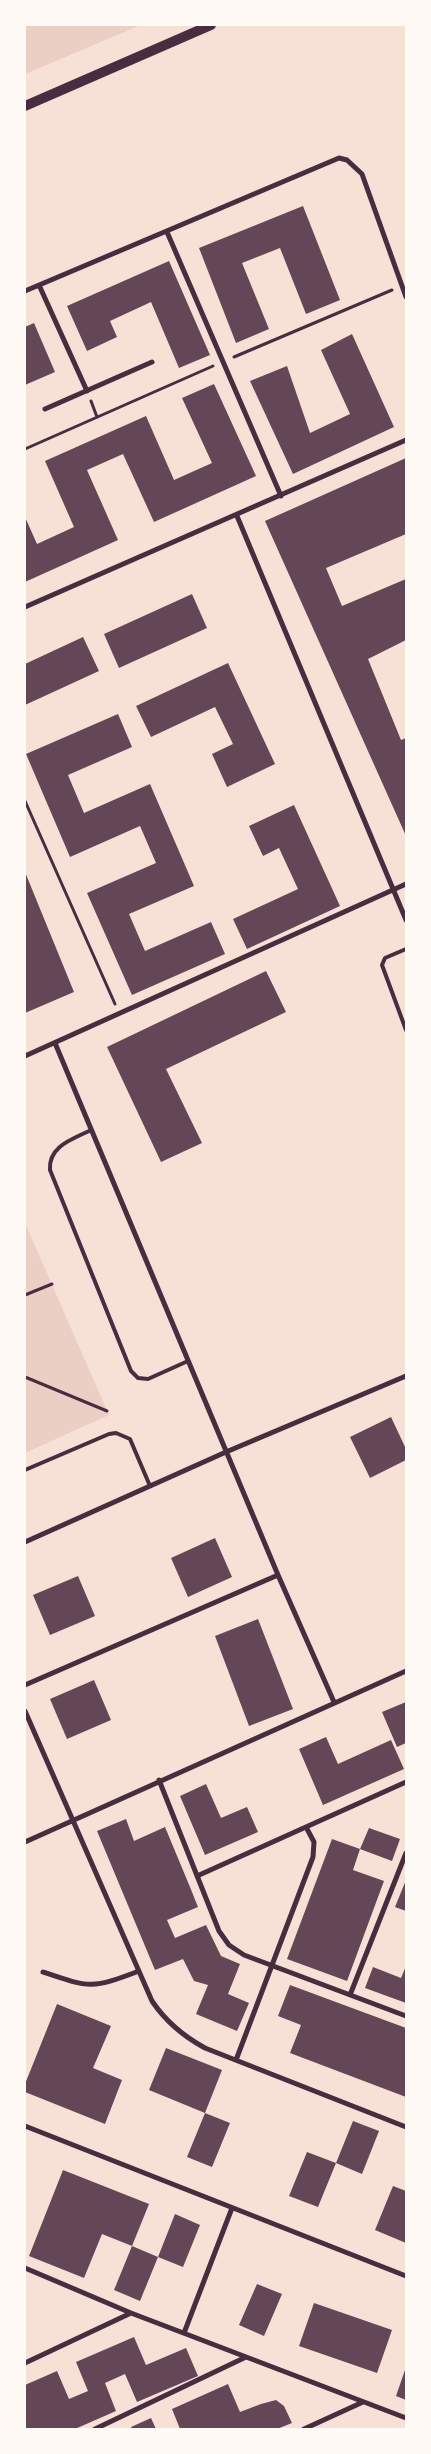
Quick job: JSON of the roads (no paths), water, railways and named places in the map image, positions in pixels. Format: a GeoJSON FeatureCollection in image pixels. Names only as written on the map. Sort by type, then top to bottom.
{"type":"FeatureCollection","features":[{"type":"Feature","properties":{"kind":"main road"},"geometry":{"type":"LineString","coordinates":[[25,106],[211,25]]}},
{"type":"Feature","properties":{"kind":"street"},"geometry":{"type":"LineString","coordinates":[[25,291],[338,158],[348,160],[362,174],[406,298]]}},
{"type":"Feature","properties":{"kind":"street"},"geometry":{"type":"LineString","coordinates":[[167,232],[282,496]]}},
{"type":"Feature","properties":{"kind":"street"},"geometry":{"type":"LineString","coordinates":[[39,286],[87,391]]}},
{"type":"Feature","properties":{"kind":"street"},"geometry":{"type":"LineString","coordinates":[[45,409],[152,362]]}},
{"type":"Feature","properties":{"kind":"street"},"geometry":{"type":"LineString","coordinates":[[25,607],[237,516],[406,440]]}},
{"type":"Feature","properties":{"kind":"street"},"geometry":{"type":"LineString","coordinates":[[237,516],[406,920]]}},
{"type":"Feature","properties":{"kind":"street"},"geometry":{"type":"LineString","coordinates":[[25,1056],[406,884]]}},
{"type":"Feature","properties":{"kind":"street"},"geometry":{"type":"LineString","coordinates":[[55,1043],[278,1575],[334,1702]]}},
{"type":"Feature","properties":{"kind":"street"},"geometry":{"type":"LineString","coordinates":[[25,1542],[226,1452],[406,1377]]}},
{"type":"Feature","properties":{"kind":"street"},"geometry":{"type":"LineString","coordinates":[[25,1685],[278,1575]]}},
{"type":"Feature","properties":{"kind":"street"},"geometry":{"type":"LineString","coordinates":[[25,1842],[406,1670]]}},
{"type":"Feature","properties":{"kind":"street"},"geometry":{"type":"LineString","coordinates":[[25,1711],[71,1820],[158,2011],[179,2032],[205,2048],[406,2127]]}},
{"type":"Feature","properties":{"kind":"street"},"geometry":{"type":"LineString","coordinates":[[159,1780],[224,1939],[236,1950],[406,2016]]}},
{"type":"Feature","properties":{"kind":"street"},"geometry":{"type":"LineString","coordinates":[[197,1876],[406,1782]]}},
{"type":"Feature","properties":{"kind":"street"},"geometry":{"type":"LineString","coordinates":[[236,2060],[313,1857],[314,1842],[306,1827]]}},
{"type":"Feature","properties":{"kind":"street"},"geometry":{"type":"LineString","coordinates":[[350,1995],[406,1853]]}},
{"type":"Feature","properties":{"kind":"street"},"geometry":{"type":"LineString","coordinates":[[43,1972],[84,1985],[95,1985],[139,1971]]}},
{"type":"Feature","properties":{"kind":"street"},"geometry":{"type":"LineString","coordinates":[[25,2126],[406,2276]]}},
{"type":"Feature","properties":{"kind":"street"},"geometry":{"type":"LineString","coordinates":[[184,2333],[232,2208]]}},
{"type":"Feature","properties":{"kind":"street"},"geometry":{"type":"LineString","coordinates":[[25,2268],[131,2313],[406,2418]]}},
{"type":"Feature","properties":{"kind":"street"},"geometry":{"type":"LineString","coordinates":[[25,2363],[131,2313]]}},
{"type":"Feature","properties":{"kind":"street"},"geometry":{"type":"LineString","coordinates":[[96,2429],[246,2357]]}},
{"type":"Feature","properties":{"kind":"street"},"geometry":{"type":"LineString","coordinates":[[304,2429],[363,2402]]}},
{"type":"Feature","properties":{"kind":"lane"},"geometry":{"type":"LineString","coordinates":[[406,949],[386,958],[382,965],[406,1030]]}},
{"type":"Feature","properties":{"kind":"lane"},"geometry":{"type":"LineString","coordinates":[[91,1130],[59,1146],[52,1154],[50,1170],[131,1371],[138,1378],[148,1379],[188,1361]]}},
{"type":"Feature","properties":{"kind":"lane"},"geometry":{"type":"LineString","coordinates":[[25,1470],[108,1434],[116,1433],[130,1439],[150,1486]]}}]}
